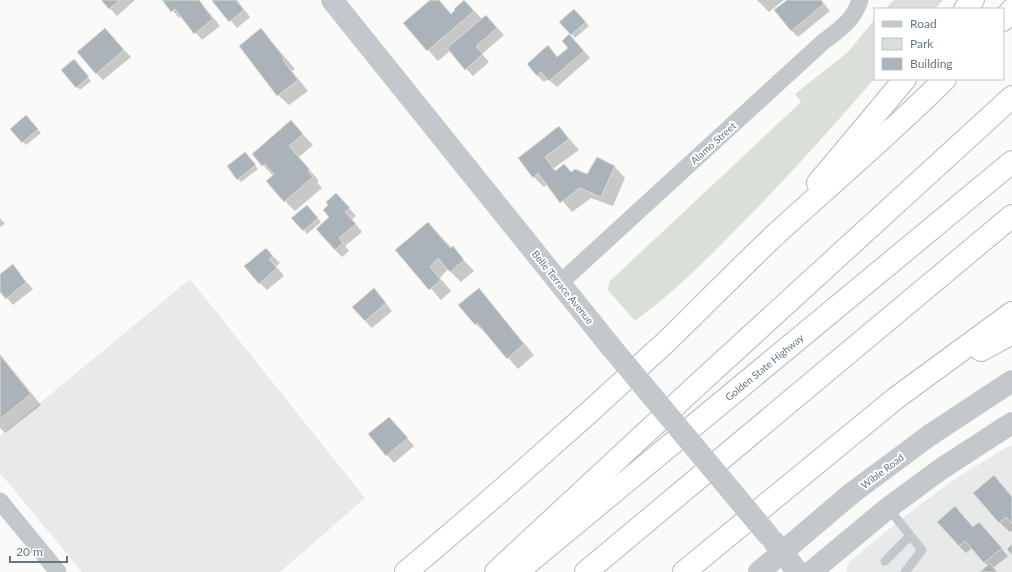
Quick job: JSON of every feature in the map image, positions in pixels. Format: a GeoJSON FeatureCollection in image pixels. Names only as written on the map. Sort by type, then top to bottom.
{"type":"FeatureCollection","features":[{"type":"Feature","properties":{"kind":"highway"},"geometry":{"type":"LineString","coordinates":[[966,8],[973,0]]}},
{"type":"Feature","properties":{"kind":"highway"},"geometry":{"type":"LineString","coordinates":[[1004,19],[1012,10]]}},
{"type":"Feature","properties":{"kind":"highway"},"geometry":{"type":"LineString","coordinates":[[777,233],[904,80]]}},
{"type":"Feature","properties":{"kind":"highway"},"geometry":{"type":"LineString","coordinates":[[406,572],[578,423],[668,340],[777,233],[876,146],[944,80]]}},
{"type":"Feature","properties":{"kind":"highway"},"geometry":{"type":"LineString","coordinates":[[496,572],[575,497],[1012,97]]}},
{"type":"Feature","properties":{"kind":"highway","name":"Golden State Highway"},"geometry":{"type":"LineString","coordinates":[[516,572],[1012,162]]}},
{"type":"Feature","properties":{"kind":"highway"},"geometry":{"type":"LineString","coordinates":[[586,572],[1009,219]]}},
{"type":"Feature","properties":{"kind":"highway"},"geometry":{"type":"LineString","coordinates":[[684,572],[896,398],[1012,313]]}},
{"type":"Feature","properties":{"kind":"highway"},"geometry":{"type":"LineString","coordinates":[[896,398],[1012,333]]}},
{"type":"Feature","properties":{"kind":"street","name":"Belle Terrace Avenue"},"geometry":{"type":"LineString","coordinates":[[332,0],[611,347],[798,572]]}},
{"type":"Feature","properties":{"kind":"street","name":"Alamo Street"},"geometry":{"type":"LineString","coordinates":[[560,283],[823,42],[845,26],[857,9],[860,0]]}},
{"type":"Feature","properties":{"kind":"street","name":"Wible Road"},"geometry":{"type":"LineString","coordinates":[[759,572],[852,494],[918,444],[1012,381]]}},
{"type":"Feature","properties":{"kind":"street"},"geometry":{"type":"LineString","coordinates":[[810,572],[888,508],[941,469],[1012,423]]}},
{"type":"Feature","properties":{"kind":"street"},"geometry":{"type":"LineString","coordinates":[[0,501],[58,572]]}},
{"type":"Feature","properties":{"kind":"lane"},"geometry":{"type":"LineString","coordinates":[[888,508],[922,550],[905,572]]}},
{"type":"Feature","properties":{"kind":"lane"},"geometry":{"type":"LineString","coordinates":[[885,561],[910,536]]}},
{"type":"Feature","properties":{"kind":"shaded area"},"geometry":{"type":"Polygon","coordinates":[[[190,279],[365,498],[280,572],[82,572],[0,473],[0,436],[190,279]]]}},
{"type":"Feature","properties":{"kind":"shaded area"},"geometry":{"type":"Polygon","coordinates":[[[1012,444],[1012,572],[846,572],[849,562],[905,516],[958,477],[1012,444]]]}},
{"type":"Feature","properties":{"kind":"green space"},"geometry":{"type":"Polygon","coordinates":[[[894,0],[943,0],[936,8],[886,8],[894,0]]]}},
{"type":"Feature","properties":{"kind":"green space"},"geometry":{"type":"Polygon","coordinates":[[[874,20],[874,79],[833,126],[731,235],[685,280],[635,321],[608,290],[609,282],[801,102],[795,94],[848,52],[874,20]]]}},
{"type":"Feature","properties":{"kind":"building"},"geometry":{"type":"Polygon","coordinates":[[[101,0],[120,0],[109,9],[101,0]]]}},
{"type":"Feature","properties":{"kind":"building"},"geometry":{"type":"Polygon","coordinates":[[[162,0],[199,0],[213,19],[194,34],[175,9],[171,12],[162,0]]]}},
{"type":"Feature","properties":{"kind":"building"},"geometry":{"type":"Polygon","coordinates":[[[236,0],[244,10],[229,22],[212,1],[236,0]]]}},
{"type":"Feature","properties":{"kind":"building"},"geometry":{"type":"Polygon","coordinates":[[[430,0],[439,0],[451,14],[455,10],[454,9],[464,0],[474,11],[427,51],[403,23],[430,0]]]}},
{"type":"Feature","properties":{"kind":"building"},"geometry":{"type":"Polygon","coordinates":[[[787,0],[821,0],[824,4],[791,31],[774,10],[787,0]]]}},
{"type":"Feature","properties":{"kind":"building"},"geometry":{"type":"Polygon","coordinates":[[[574,9],[586,22],[571,35],[559,22],[574,9]]]}},
{"type":"Feature","properties":{"kind":"building"},"geometry":{"type":"Polygon","coordinates":[[[486,15],[497,28],[476,46],[483,54],[465,70],[447,48],[486,15]]]}},
{"type":"Feature","properties":{"kind":"building"},"geometry":{"type":"Polygon","coordinates":[[[105,28],[124,50],[96,74],[77,52],[105,28]]]}},
{"type":"Feature","properties":{"kind":"building"},"geometry":{"type":"Polygon","coordinates":[[[261,28],[285,59],[283,60],[298,80],[277,96],[239,46],[261,28]]]}},
{"type":"Feature","properties":{"kind":"building"},"geometry":{"type":"Polygon","coordinates":[[[569,34],[584,51],[549,81],[541,72],[537,76],[527,64],[548,45],[557,57],[568,48],[562,41],[569,34]]]}},
{"type":"Feature","properties":{"kind":"building"},"geometry":{"type":"Polygon","coordinates":[[[74,59],[89,77],[76,88],[61,70],[74,59]]]}},
{"type":"Feature","properties":{"kind":"building"},"geometry":{"type":"Polygon","coordinates":[[[26,115],[38,129],[22,143],[10,129],[26,115]]]}},
{"type":"Feature","properties":{"kind":"building"},"geometry":{"type":"Polygon","coordinates":[[[291,120],[303,134],[289,146],[310,170],[308,171],[313,177],[284,202],[266,181],[274,174],[265,164],[262,166],[252,154],[291,120]]]}},
{"type":"Feature","properties":{"kind":"building"},"geometry":{"type":"Polygon","coordinates":[[[559,126],[569,139],[545,157],[555,171],[564,164],[571,172],[575,169],[587,174],[597,157],[615,166],[601,197],[580,188],[560,203],[538,173],[533,178],[518,158],[559,126]]]}},
{"type":"Feature","properties":{"kind":"building"},"geometry":{"type":"Polygon","coordinates":[[[245,152],[256,165],[237,180],[227,166],[245,152]]]}},
{"type":"Feature","properties":{"kind":"building"},"geometry":{"type":"Polygon","coordinates":[[[336,193],[350,208],[345,212],[356,224],[339,238],[343,243],[335,250],[316,229],[329,217],[323,210],[328,205],[326,202],[336,193]]]}},
{"type":"Feature","properties":{"kind":"building"},"geometry":{"type":"Polygon","coordinates":[[[307,205],[318,218],[303,231],[291,218],[307,205]]]}},
{"type":"Feature","properties":{"kind":"building"},"geometry":{"type":"Polygon","coordinates":[[[428,222],[450,248],[453,246],[464,260],[450,272],[438,258],[430,267],[441,280],[429,290],[395,250],[428,222]]]}},
{"type":"Feature","properties":{"kind":"building"},"geometry":{"type":"Polygon","coordinates":[[[266,248],[273,256],[269,259],[277,268],[259,284],[244,266],[266,248]]]}},
{"type":"Feature","properties":{"kind":"building"},"geometry":{"type":"Polygon","coordinates":[[[13,264],[26,282],[6,299],[0,292],[0,274],[13,264]]]}},
{"type":"Feature","properties":{"kind":"building"},"geometry":{"type":"Polygon","coordinates":[[[374,288],[386,303],[365,321],[352,307],[374,288]]]}},
{"type":"Feature","properties":{"kind":"building"},"geometry":{"type":"Polygon","coordinates":[[[479,288],[524,344],[507,359],[477,323],[475,325],[458,305],[479,288]]]}},
{"type":"Feature","properties":{"kind":"building"},"geometry":{"type":"Polygon","coordinates":[[[0,355],[31,394],[0,419],[0,355]]]}},
{"type":"Feature","properties":{"kind":"building"},"geometry":{"type":"Polygon","coordinates":[[[389,417],[408,438],[386,456],[368,434],[389,417]]]}},
{"type":"Feature","properties":{"kind":"building"},"geometry":{"type":"Polygon","coordinates":[[[994,475],[1012,497],[1012,524],[1006,517],[999,523],[973,493],[994,475]]]}},
{"type":"Feature","properties":{"kind":"building"},"geometry":{"type":"Polygon","coordinates":[[[955,506],[973,527],[979,522],[1002,548],[984,563],[965,541],[959,546],[937,522],[955,506]]]}},
{"type":"Feature","properties":{"kind":"building"},"geometry":{"type":"Polygon","coordinates":[[[1012,544],[1012,555],[1007,549],[1012,544]]]}},
{"type":"Feature","properties":{"kind":"building"},"geometry":{"type":"Polygon","coordinates":[[[990,563],[997,572],[980,572],[990,563]]]}}]}
